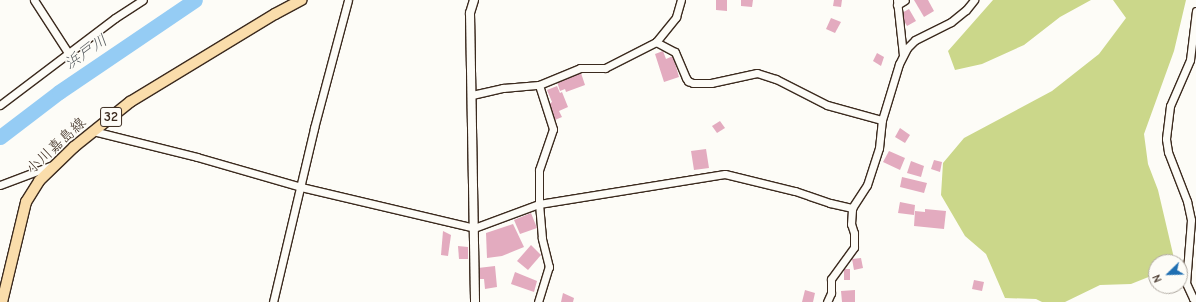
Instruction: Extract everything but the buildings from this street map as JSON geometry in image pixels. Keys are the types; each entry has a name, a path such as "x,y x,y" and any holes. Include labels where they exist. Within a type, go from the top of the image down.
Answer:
{"main road":[{"name":"小川嘉島線","path":"2,302 26,202 39,181 93,131 130,102 275,14 301,0"}],"street":[{"path":"34,0 69,54"},
{"path":"0,105 115,18 143,0"},
{"path":"273,302 348,0"},
{"path":"474,0 470,13 475,302"},
{"path":"472,95 503,88 539,85 580,68 605,68 656,42 676,17 681,0"},
{"path":"903,55 897,2 905,0"},
{"path":"827,302 830,293 831,279 854,247 854,233 851,224 852,208 867,185 879,148 882,120 898,64 906,48 915,40 951,22 966,10 974,0"},
{"path":"1196,11 1190,60 1170,106 1166,139 1168,152 1187,201 1191,220 1186,283 1193,298 1196,299"},
{"path":"656,42 675,52 688,82 711,83 757,73 776,79 827,105 882,120"},
{"path":"538,302 549,267 542,238 539,204 539,170 553,129 539,85"},
{"path":"93,131 197,157 301,188 474,228 539,204 725,174 795,191 830,203 852,208"},
{"path":"0,185 57,164"}],"green space":[{"path":"993,0 1091,0 1060,17 1024,45 982,64 955,70 948,51"},
{"path":"1113,0 1186,0 1174,51 1144,134 1148,164 1158,190 1173,254 1148,254 1148,277 1131,284 1100,285 1065,302 1042,302 1036,299 1005,298 986,254 965,236 941,195 943,163 964,138 1052,91 1099,54 1126,18"}],"waterway":[{"name":"浜戸川","path":"0,137 59,92 195,0"}]}
